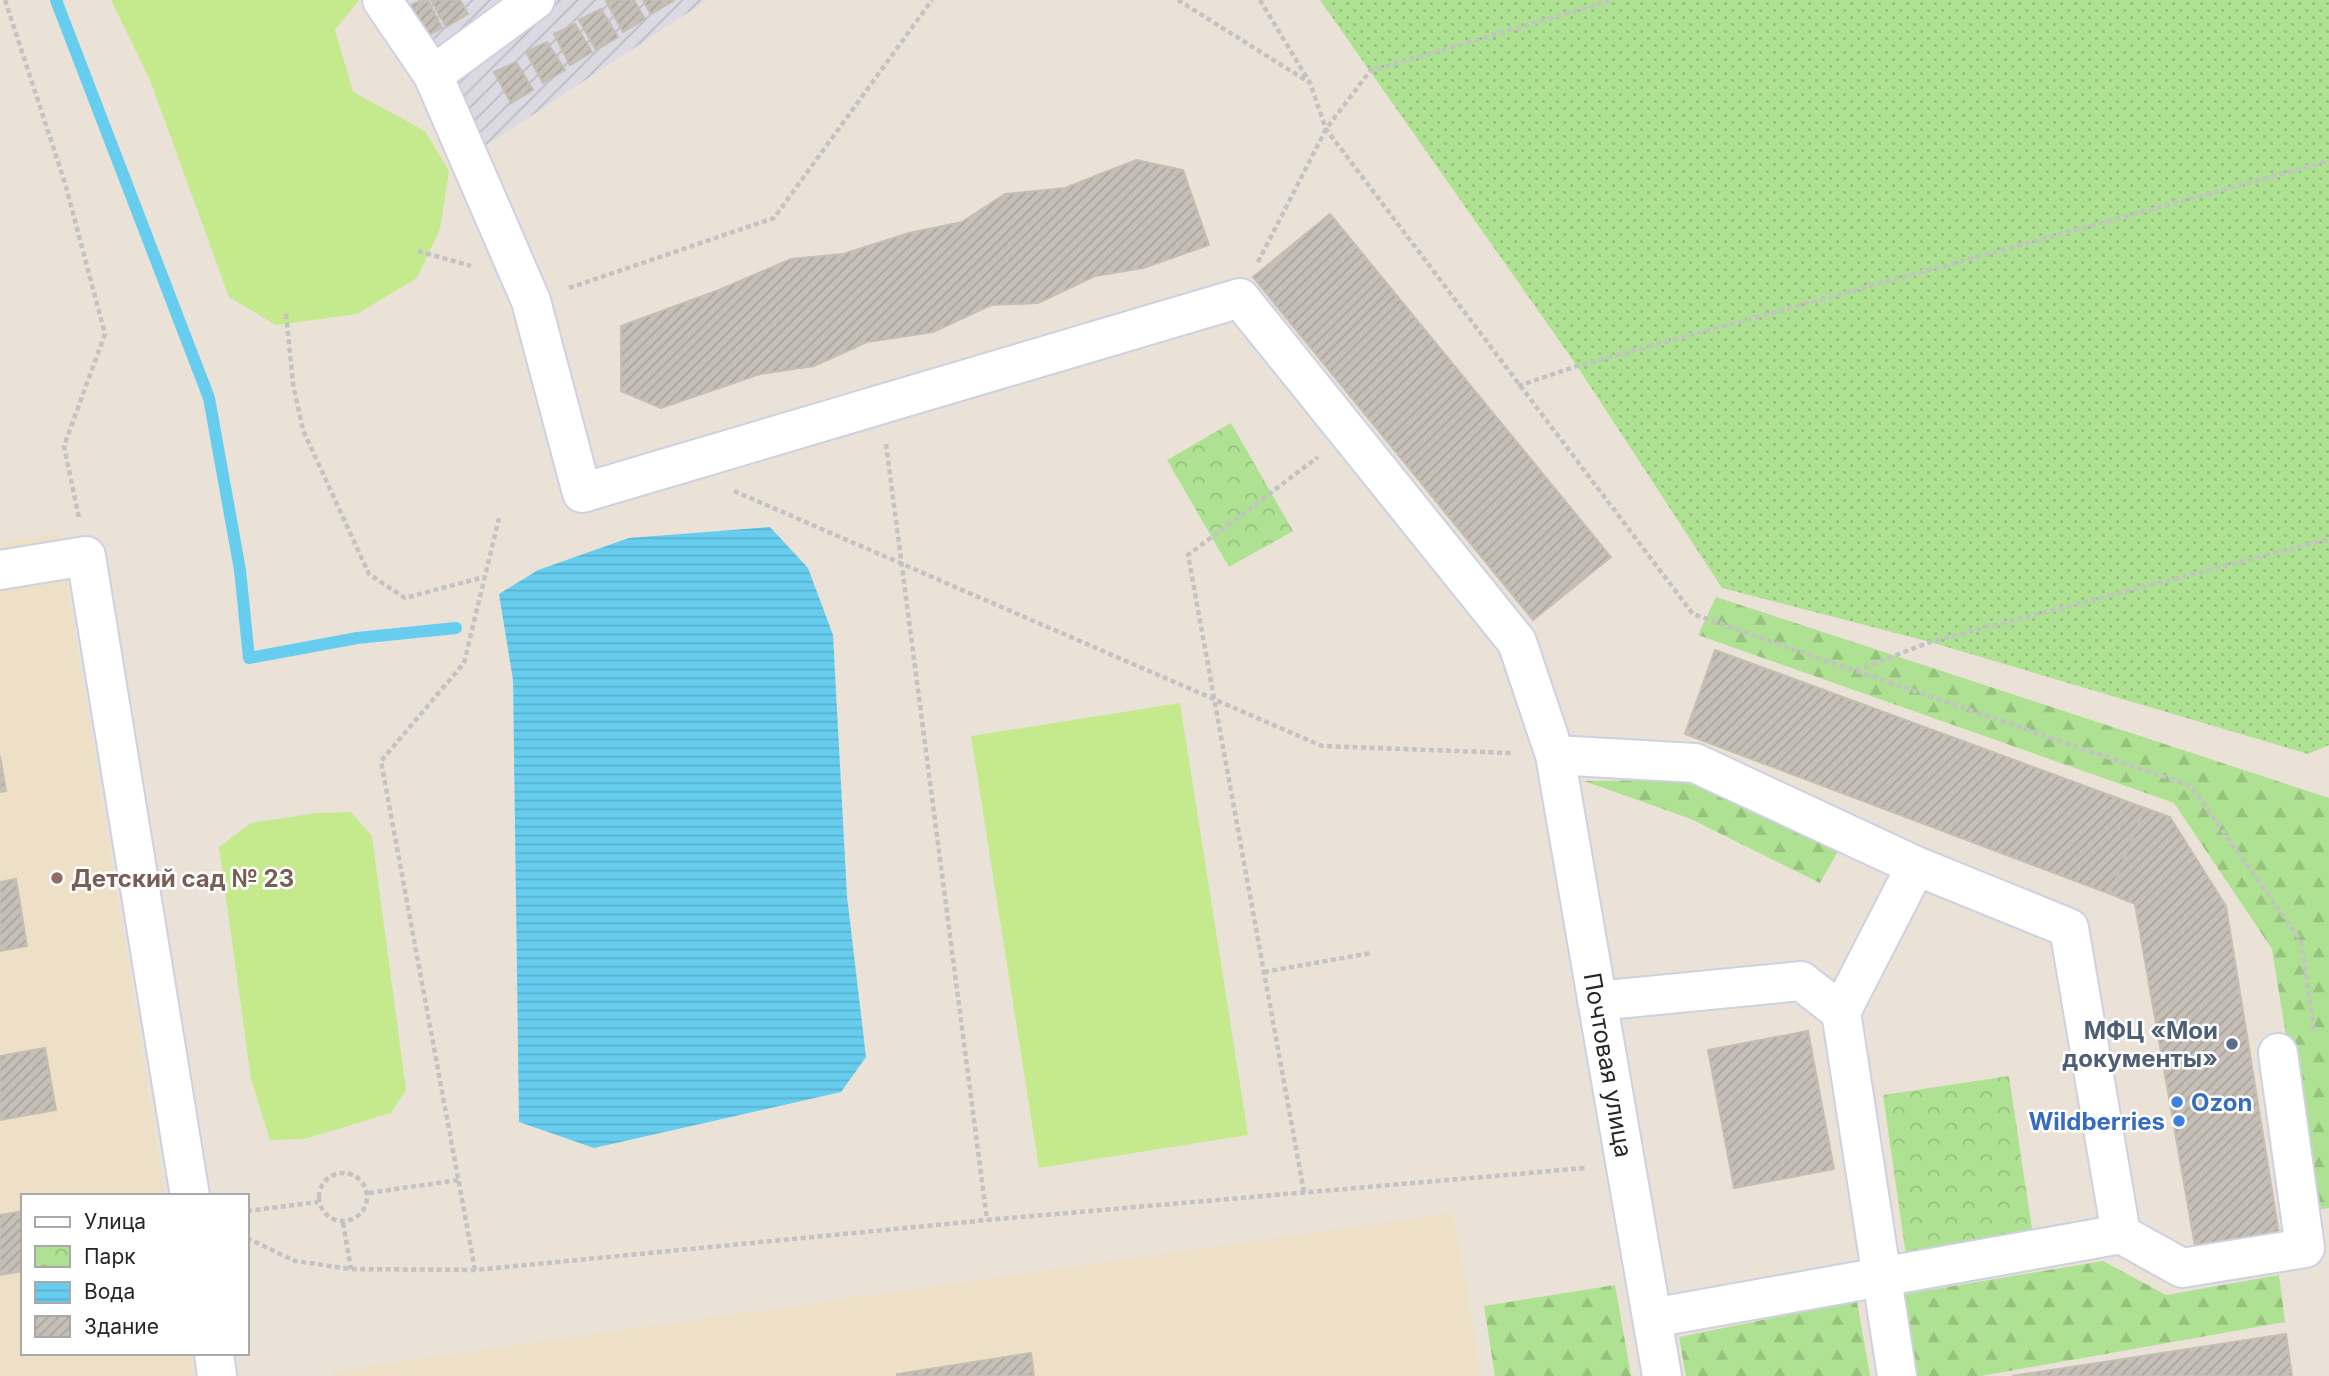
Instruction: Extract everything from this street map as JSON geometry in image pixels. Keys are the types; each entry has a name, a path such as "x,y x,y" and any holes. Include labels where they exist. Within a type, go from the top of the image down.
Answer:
{"street":[{"path":"382,0 433,75 531,301 582,493 1240,298"},
{"path":"433,75 535,0"},
{"name":"Почтовая улица","path":"1240,298 1517,642 1555,755 1662,1376"},
{"path":"0,570 86,556 190,1194"},
{"path":"1555,755 1695,763 1916,866 2069,928 2122,1234"},
{"path":"1897,1376 1840,1012 1916,866"},
{"path":"1597,1001 1801,981 1840,1012"},
{"path":"1652,1318 2122,1234 2182,1268 2305,1248 2278,1053"},
{"path":"214,1355 217,1376"}],"path":[{"path":"5,0 65,183 105,334 64,446 86,556"},
{"path":"531,301 774,218 932,0"},
{"path":"1178,0 1310,83"},
{"path":"1260,0 1310,83 1326,129 1693,614 2191,786 2301,941 2314,1034"},
{"path":"1240,298 1326,129 1370,71 1613,0"},
{"path":"1518,386 1577,366 2329,161"},
{"path":"286,314 293,384 303,430 369,574 405,598 485,576"},
{"path":"880,405 986,1220"},
{"path":"1304,1192 1188,555 1349,433"},
{"path":"676,466 1322,746 1555,755"},
{"path":"475,1270 381,761 464,663 499,518"},
{"path":"1855,671 1930,642 2329,539"},
{"path":"1264,972 1371,953"},
{"path":"248,1238 295,1261 351,1269 475,1270 986,1220 1626,1165"},
{"path":"346,1173 361,1179 368,1193 367,1207 357,1219 343,1223 327,1217 318,1202 321,1186 332,1175 346,1173"},
{"path":"368,1193 458,1180"},
{"path":"248,1211 318,1202"},
{"path":"343,1223 351,1269"}],"shaded area":[{"path":"396,0 707,0 479,150"},
{"name":"Детский сад № 23","path":"59,534 165,1194 21,1194 21,1355 190,1355 194,1376 0,1376 0,543"},
{"path":"1453,1213 1482,1376 334,1376 333,1371"}],"green space":[{"path":"111,0 359,0 335,30 353,92 425,131 449,171 440,229 417,278 357,314 276,325 229,297 150,80"},
{"path":"1320,0 2329,0 2329,745 2308,754 1930,642 1722,588 1577,366"},
{"path":"1231,423 1293,531 1229,567 1167,460"},
{"path":"1716,597 2329,798 2329,1208 2314,1210 2272,949 2174,803 1698,635"},
{"path":"1180,703 1248,1135 1039,1168 971,736"},
{"path":"1682,780 1842,844 1820,883 1691,819 1584,781"},
{"path":"351,812 372,836 406,1090 391,1113 304,1139 270,1140 251,1079 219,847 251,823 317,813"},
{"path":"2009,1076 2034,1243 1907,1262 1883,1095"},
{"path":"2103,1261 2166,1295 2279,1275 2285,1322 1981,1376 1915,1376 1905,1294"},
{"path":"1615,1285 1631,1376 1495,1376 1484,1306"},
{"path":"1857,1301 1870,1376 1686,1376 1679,1337"}],"water":[{"path":"770,527 808,568 833,635 847,896 866,1057 841,1092 594,1148 519,1122 513,680 499,594 538,570 629,538"}],"building":[{"path":"428,0 442,28 420,40 404,8"},
{"path":"431,0 460,0 468,14 446,27"},
{"path":"634,0 645,19 623,32 606,1"},
{"path":"643,0 673,0 673,1 651,14"},
{"path":"601,9 618,37 596,50 579,20"},
{"path":"575,24 592,52 570,65 554,34"},
{"path":"547,42 565,70 543,83 526,52"},
{"path":"516,62 533,90 511,103 494,72"},
{"path":"1136,160 1183,170 1209,245 1143,268 1095,276 1038,303 991,305 933,332 867,342 814,366 760,374 661,408 621,391 621,326 719,290 791,259 843,254 909,233 962,222 1005,194 1065,188"},
{"path":"1330,214 1611,557 1533,620 1253,277"},
{"path":"1715,650 2145,808 2110,894 1685,734"},
{"path":"0,756 6,791 0,792"},
{"path":"2145,808 2170,817 2226,906 2279,1234 2195,1246 2135,904 2110,894"},
{"path":"16,879 27,946 0,951 0,882"},
{"path":"1808,1031 1834,1169 1734,1188 1708,1050"},
{"path":"45,1048 56,1110 0,1120 0,1056"},
{"path":"21,1211 21,1271 0,1275 0,1215"},
{"path":"2286,1334 2292,1376 2012,1376"},
{"path":"1031,1353 1034,1376 897,1376 897,1374"}],"waterway":[{"path":"56,0 209,398 240,570 249,658 357,638 456,628"}],"place":[{"name":"Детский сад № 23","path":"57,878"},
{"name":"МФЦ «Мои документы»","path":"2232,1044"},
{"name":"Ozon","path":"2177,1102"},
{"name":"Wildberries","path":"2179,1121"}]}
